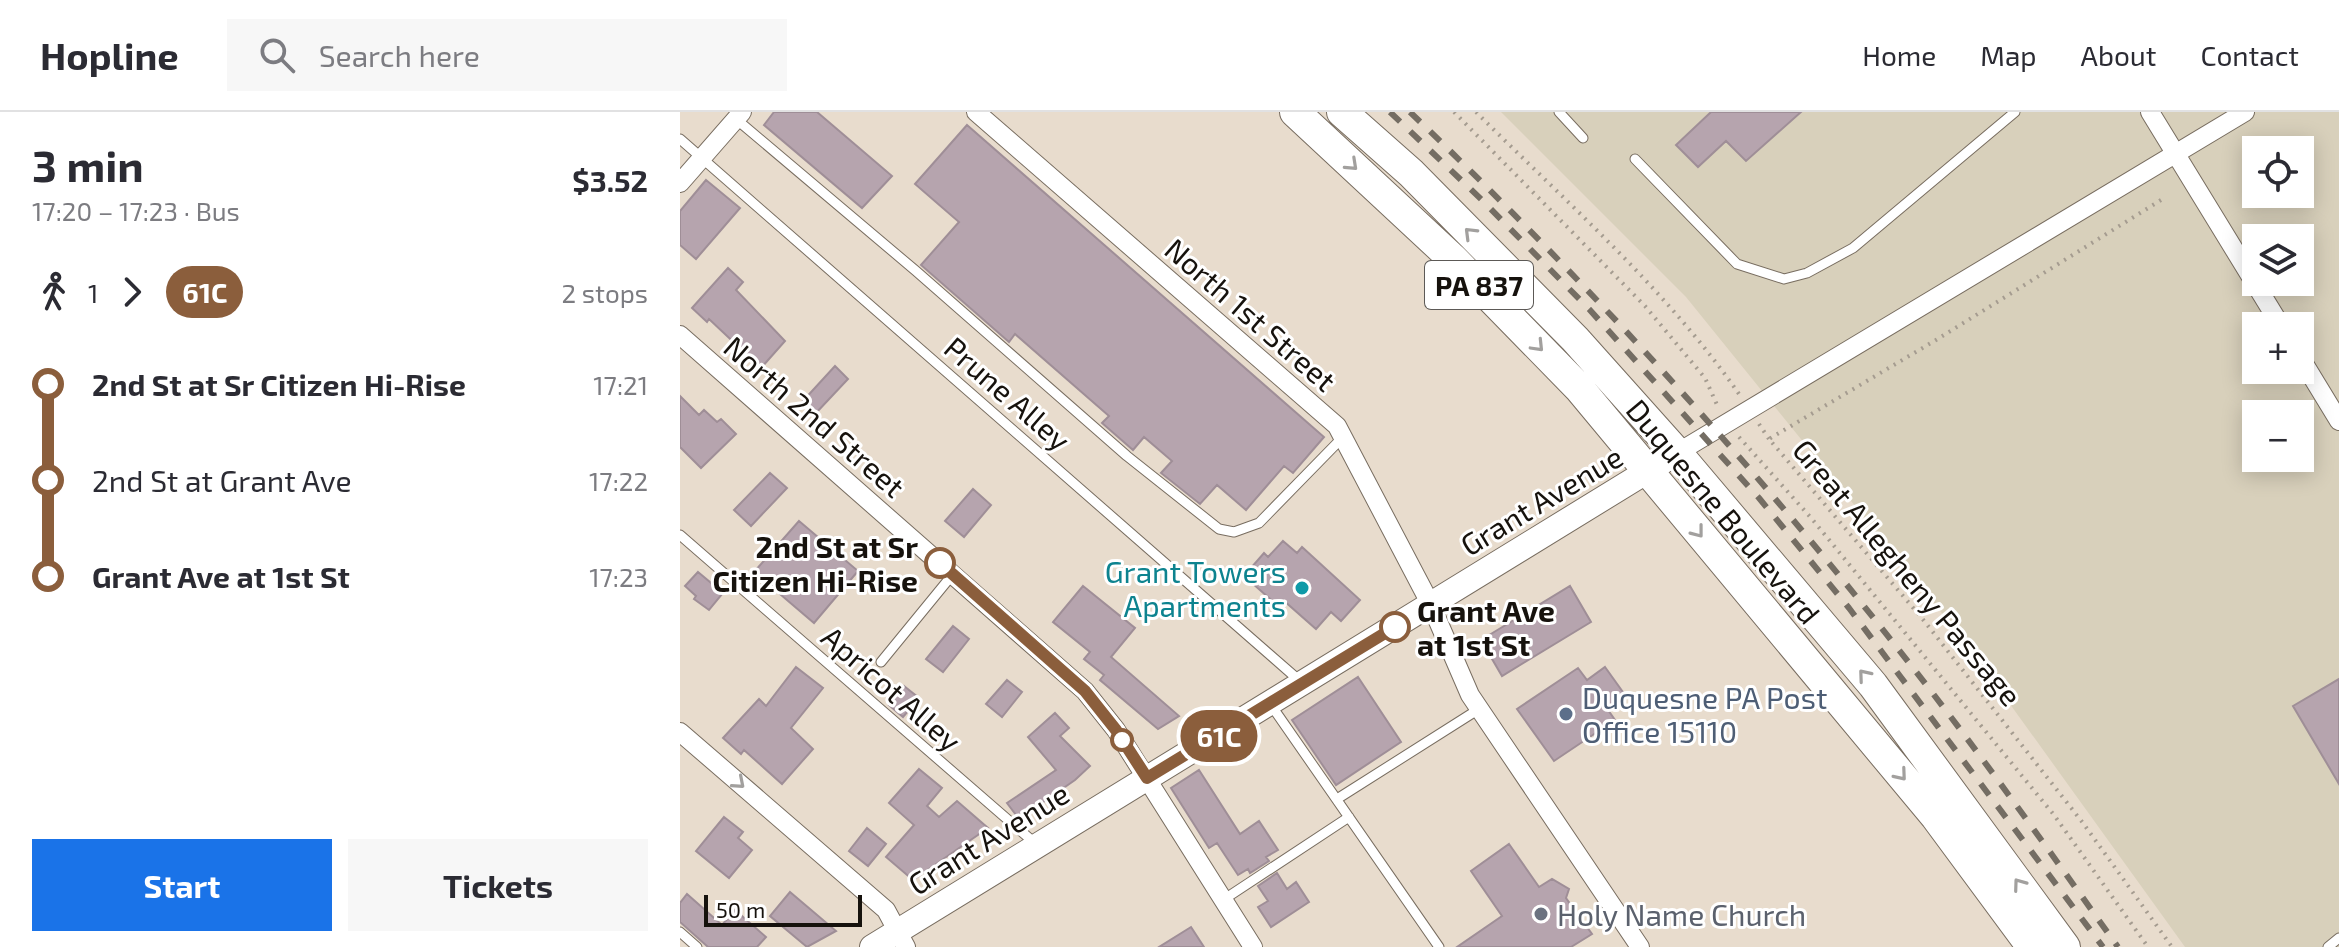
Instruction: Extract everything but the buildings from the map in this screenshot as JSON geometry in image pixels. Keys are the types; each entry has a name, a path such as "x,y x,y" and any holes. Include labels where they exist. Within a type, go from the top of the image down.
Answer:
{"main road":[{"name":"Duquesne Boulevard","path":"1295,112 1464,270 1579,388 1650,471"},
{"name":"Duquesne Boulevard","path":"1342,112 1411,173 1575,339 1677,453 1873,685 2065,947"},
{"name":"PA 837","path":"1650,471 1706,543 1936,817 2032,947"}],"street":[{"name":"North 1st Street","path":"976,112 1337,426 1431,605 1470,695 1640,947"},
{"path":"2150,112 2272,312"},
{"name":"Grant Avenue","path":"872,947 902,939 1037,845 1271,705 1726,422 2245,112"},
{"path":"680,183 739,115"},
{"name":"North 2nd Street","path":"680,335 1085,691 1116,730 1253,947"},
{"path":"2314,380 2339,421"},
{"path":"680,732 886,910 902,939"}],"lane":[{"path":"1559,112 1583,138"},
{"path":"1635,159 1737,264 1784,279 1807,273 1853,248 2015,112"},
{"path":"739,115 1127,456 1219,529 1234,532 1259,523 1343,437"},
{"name":"Prune Alley","path":"680,139 1304,684"},
{"name":"Apricot Alley","path":"680,535 1037,845"},
{"path":"881,662 953,574"},
{"path":"1271,705 1439,947"},
{"path":"1337,799 1479,709"},
{"path":"1223,900 1349,817"},
{"path":"680,932 697,947"},
{"path":"2328,947 2339,938"}],"path":[{"path":"1454,112 1645,306 1705,378 1726,422 1812,519 2054,815 2148,947"},
{"path":"1476,112 1652,288 1725,373"},
{"name":"Great Allegheny Passage","path":"2161,200 1936,340 1769,439 1949,651 2083,823 2172,947"}],"shaded area":[{"path":"1501,112 2339,112 2339,947 2185,947 1966,643 1686,297"}],"railway":[{"path":"1390,112 1589,309 1759,498 1849,608 2103,947"},
{"path":"1410,112 1601,304 1781,505 1952,719 2118,947"}],"bus line":[{"name":"61C","path":"940,563 1085,691 1116,730 1147,778 1395,627"}],"place":[{"name":"2nd St at Sr Citizen Hi-Rise","path":"940,563"},
{"name":"Grant Towers Apartments","path":"1302,588"},
{"name":"Grant Ave at 1st St","path":"1395,627"},
{"name":"Duquesne PA Post Office 15110","path":"1566,714"},
{"name":"Holy Name Church","path":"1541,914"}]}
